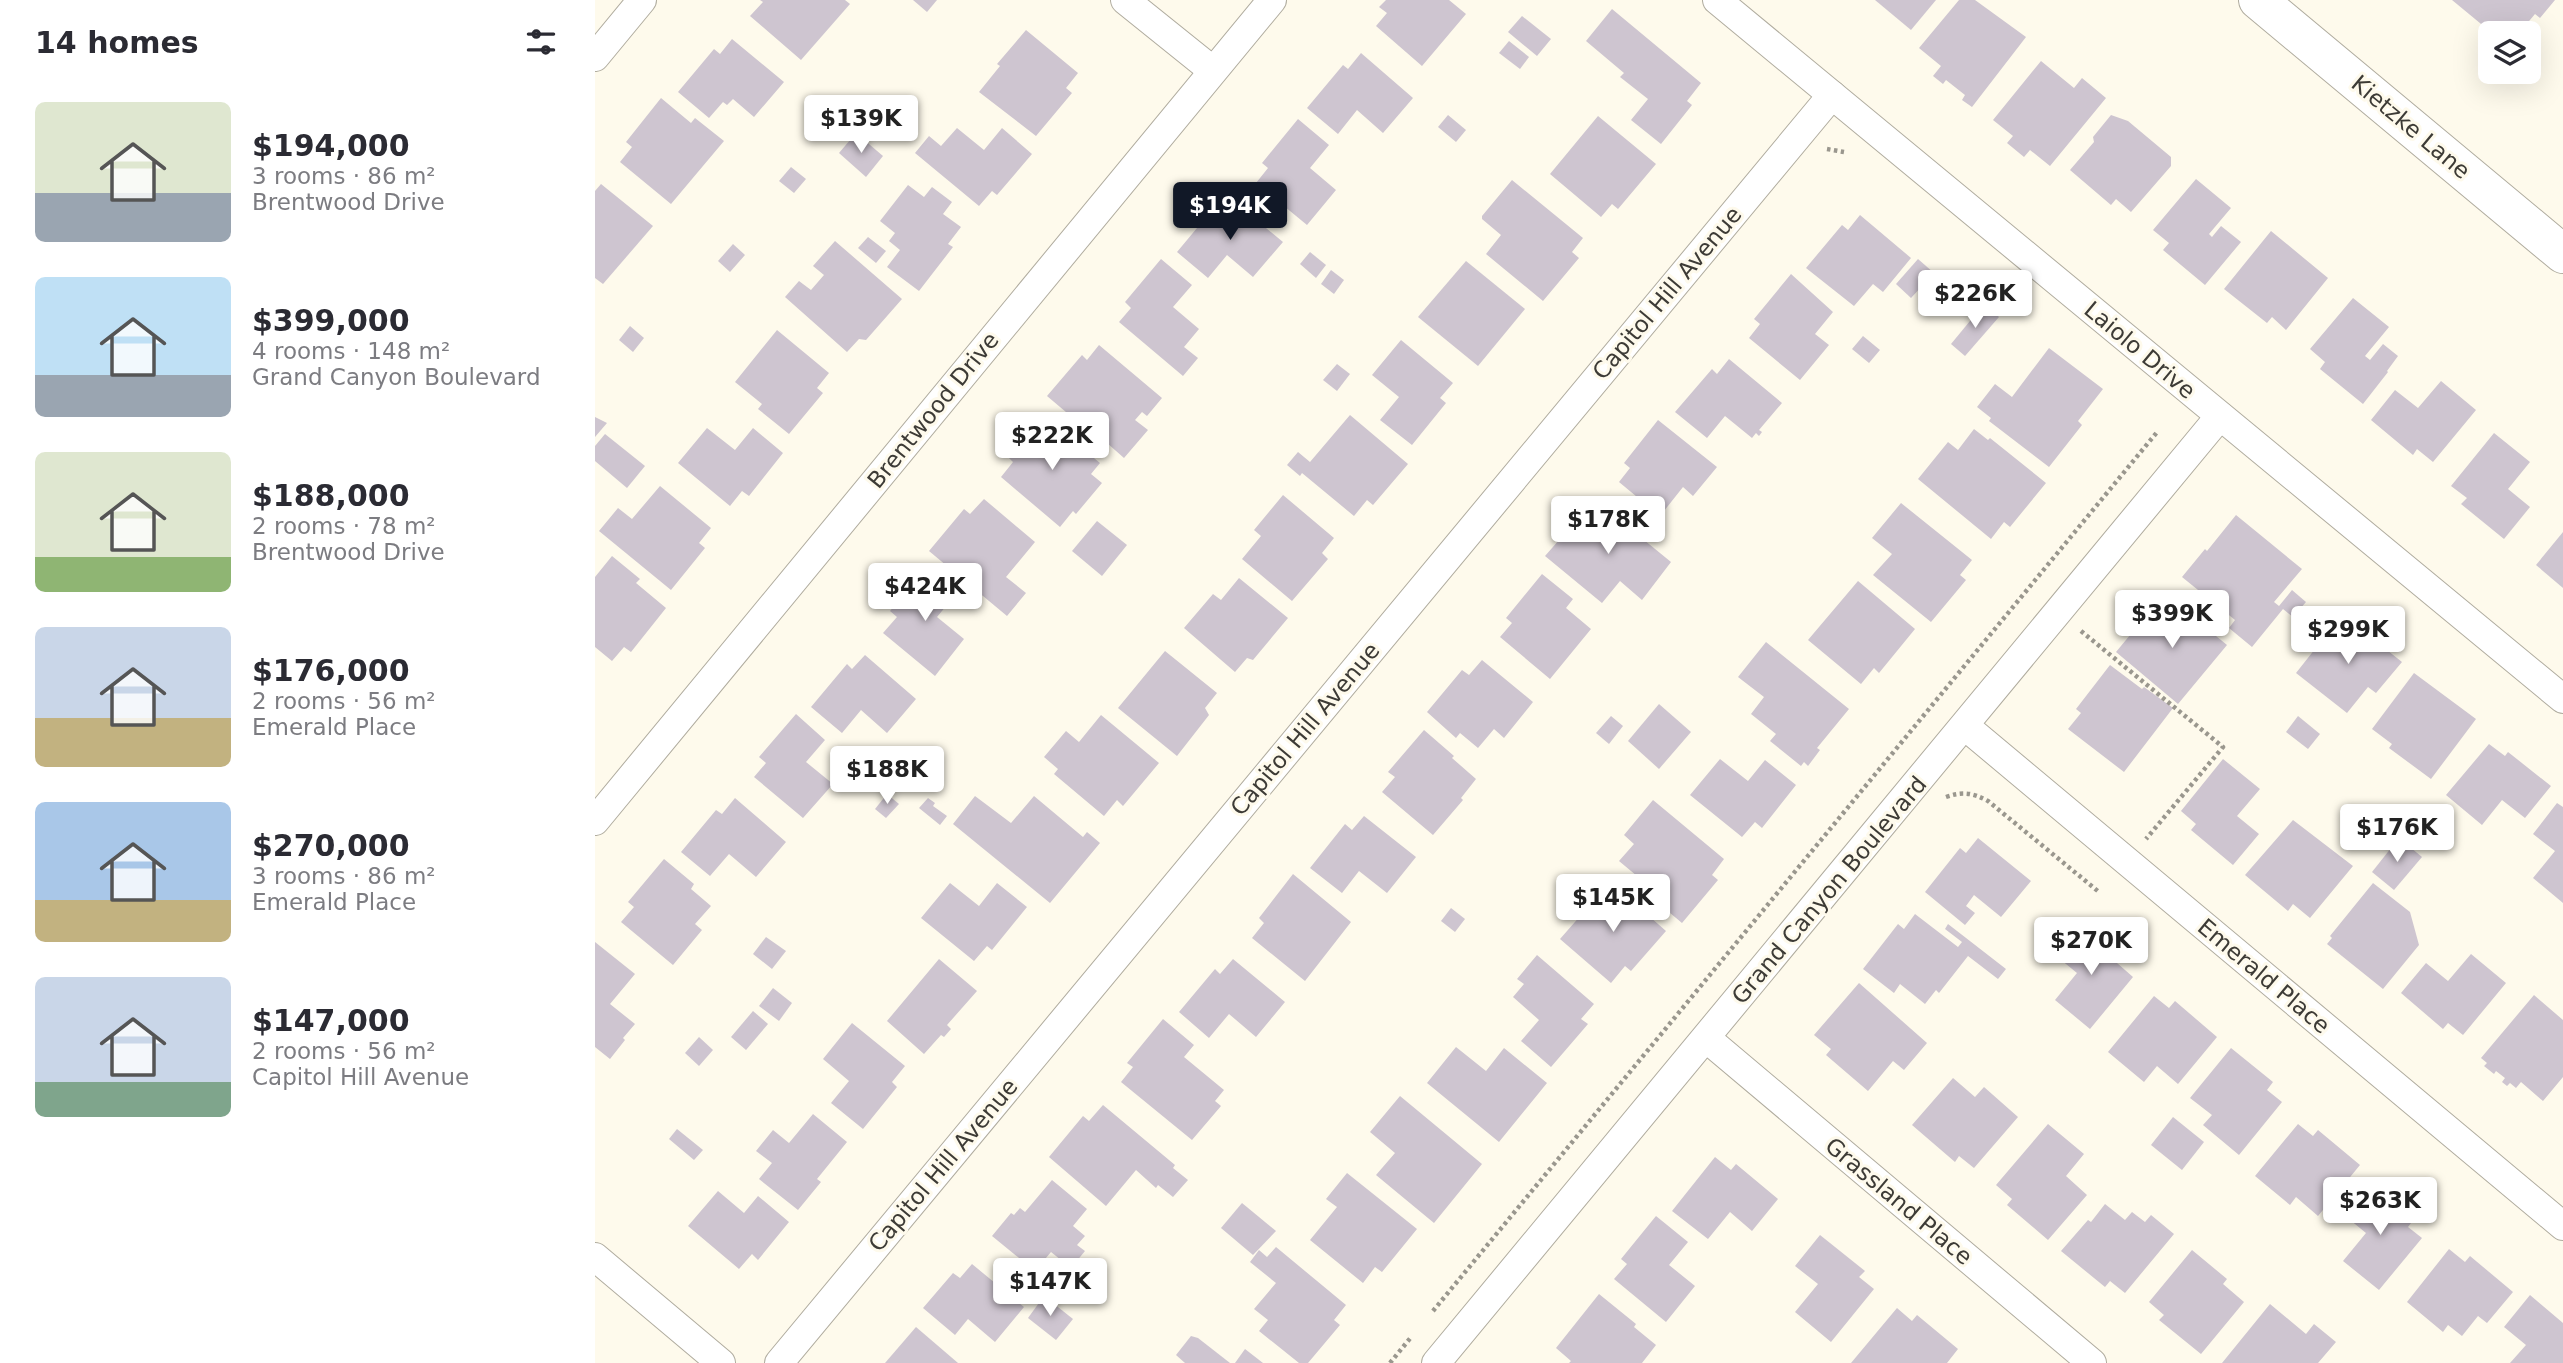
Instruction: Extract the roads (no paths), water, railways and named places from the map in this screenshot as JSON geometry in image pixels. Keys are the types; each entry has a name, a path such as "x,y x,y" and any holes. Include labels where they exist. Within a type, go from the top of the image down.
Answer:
{"main road":[{"name":"Kietzke Lane","path":"2258,0 2563,254"}],"street":[{"path":"595,57 642,0"},
{"path":"1125,0 1212,70"},
{"name":"Brentwood Drive","path":"595,821 1272,0"},
{"name":"Laiolo Drive","path":"1717,0 2563,699"},
{"name":"Capitol Hill Avenue","path":"779,1363 1832,95"},
{"name":"Grand Canyon Boulevard","path":"1443,1361 2220,416"},
{"name":"Emerald Place","path":"1965,726 2563,1226"},
{"name":"Grassland Place","path":"1706,1038 2092,1363"},
{"path":"595,1257 721,1363"}]}
